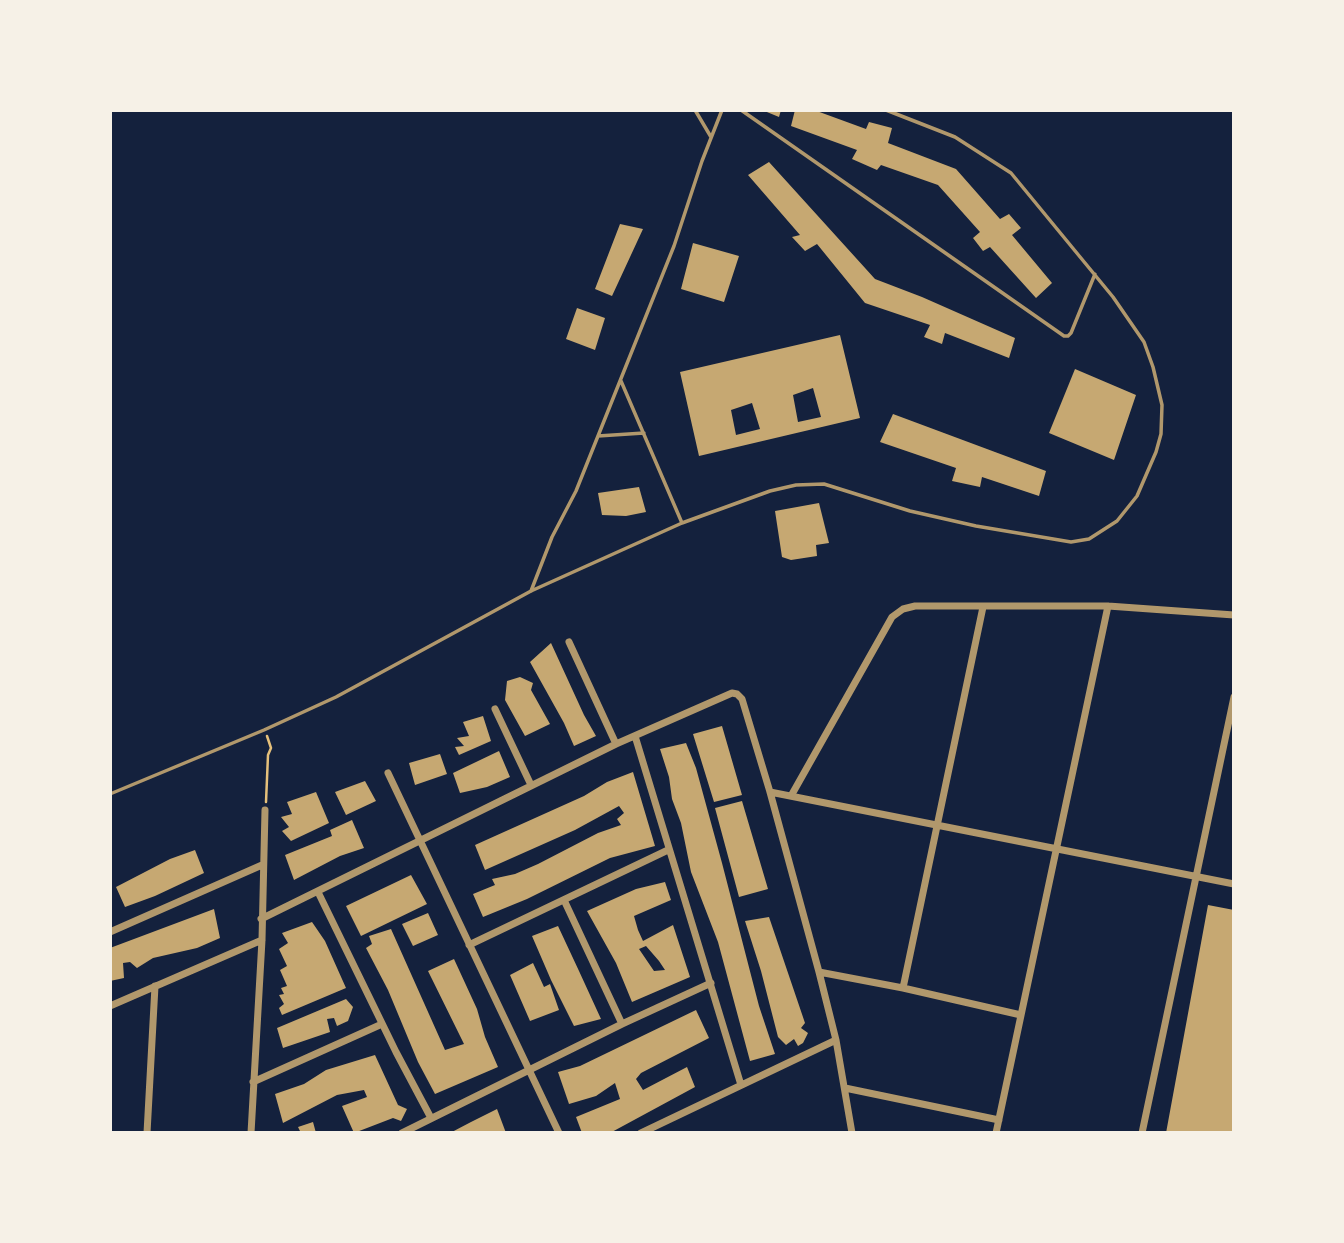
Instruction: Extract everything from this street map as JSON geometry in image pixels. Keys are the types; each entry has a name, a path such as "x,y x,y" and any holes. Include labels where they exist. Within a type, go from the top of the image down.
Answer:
{"street":[{"path":"791,796 895,613 915,606 1108,606 1234,615"},
{"path":"996,1133 1108,606"},
{"path":"903,988 983,607"},
{"path":"569,642 616,744"},
{"path":"261,919 616,744 732,693 742,699 770,792 836,1040 852,1133"},
{"path":"1142,1133 1234,698"},
{"path":"495,709 531,785"},
{"path":"635,736 741,1085"},
{"path":"388,773 559,1133"},
{"path":"770,792 1234,884"},
{"path":"251,1133 262,940 265,810"},
{"path":"469,945 668,850"},
{"path":"110,932 262,865"},
{"path":"318,892 382,1024 432,1118"},
{"path":"564,900 622,1024"},
{"path":"110,1006 262,940"},
{"path":"819,972 1021,1015"},
{"path":"402,1133 710,983"},
{"path":"147,1133 155,986"},
{"path":"253,1082 382,1024"},
{"path":"641,1133 836,1040"},
{"path":"845,1088 999,1121"}],"lane":[{"path":"695,110 711,137"},
{"path":"531,591 542,559 576,491 674,246 722,110"},
{"path":"741,110 1064,336 1071,333 1095,274"},
{"path":"110,794 336,697 531,591 682,523 770,491 796,485 824,484 910,511 976,526 1071,542 1089,538 1117,521 1137,496 1161,434 1163,413 1159,388 1144,342 1095,274 1011,173 955,136 886,110"},
{"path":"621,379 682,523"},
{"path":"598,436 644,433"}],"path":[{"path":"265,810 267,767 271,748 267,736"}],"building":[{"path":"762,110 781,110 779,117"},
{"path":"795,110 814,110 866,129 869,122 892,128 888,143 956,169 1000,219 1009,214 1021,228 1012,235 1052,283 1036,298 990,247 983,251 973,238 980,232 938,185 881,165 877,170 852,159 857,150 791,126"},
{"path":"769,162 875,279 1015,338 1009,358 945,333 942,344 924,337 930,325 865,303 817,244 805,251 792,237 800,235 748,175"},
{"path":"620,224 643,229 612,296 595,289"},
{"path":"693,243 739,256 724,302 681,289"},
{"path":"577,308 605,318 595,350 566,339"},
{"path":"840,335 860,418 699,456 680,372","holes":["813,388 821,417 798,422 793,395","752,403 760,429 736,435 731,410"]},
{"path":"1075,369 1136,395 1114,460 1049,433"},
{"path":"893,414 1046,471 1039,496 982,477 980,487 952,481 956,468 880,442"},
{"path":"639,487 646,512 626,516 602,515 598,493"},
{"path":"819,503 829,543 816,545 817,556 791,560 782,557 775,511"},
{"path":"551,643 596,736 574,746 530,662"},
{"path":"520,677 533,683 531,690 550,724 525,736 505,700 507,681"},
{"path":"483,716 491,741 459,755 455,747 464,746 457,738 469,736 463,722"},
{"path":"722,726 742,795 714,802 693,734"},
{"path":"686,743 696,768 759,1006 775,1054 750,1061 718,942 691,872 681,823 672,799 669,777 660,749"},
{"path":"499,751 510,777 487,787 460,793 453,773"},
{"path":"440,754 447,774 415,785 409,763"},
{"path":"633,772 655,846 610,858 527,899 483,917 473,894 495,885 492,879 515,874 598,833 621,825 617,819 624,813 619,806 575,830 485,870 475,845"},
{"path":"365,781 376,801 346,815 335,792"},
{"path":"316,792 329,823 291,841 282,831 289,827 281,817 292,814 287,802"},
{"path":"742,801 768,889 739,897 715,808"},
{"path":"352,820 364,848 340,856 294,880 285,855 332,836 330,830"},
{"path":"195,850 204,873 125,907 116,887 170,859"},
{"path":"411,875 427,904 361,936 346,906"},
{"path":"665,882 671,900 634,916 643,941 673,925 690,977 632,1002 616,963 587,911 636,889","holes":["646,946 665,970 654,971 639,949"]},
{"path":"1208,905 1234,910 1234,1133 1166,1133"},
{"path":"214,909 220,938 197,948 153,958 137,968 130,962 123,963 124,978 110,981 110,948"},
{"path":"428,913 438,935 413,946 402,924"},
{"path":"769,917 805,1023 801,1028 808,1033 803,1043 798,1046 794,1039 786,1045 778,1037 745,921"},
{"path":"312,922 325,941 346,988 282,1015 279,1008 284,1004 279,995 284,994 281,988 287,986 280,970 287,966 279,949 288,943 282,933"},
{"path":"558,926 601,1019 574,1026 551,980 532,936"},
{"path":"391,929 445,1050 464,1044 428,971 454,959 477,1009 498,1067 435,1094 366,948 372,944 369,936"},
{"path":"533,963 544,987 550,984 559,1010 530,1021 510,975"},
{"path":"346,999 353,1007 348,1021 337,1026 334,1018 327,1019 330,1032 283,1048 277,1028"},
{"path":"696,1010 709,1038 641,1073 636,1079 643,1090 687,1067 695,1087 610,1133 582,1133 576,1117 620,1099 615,1083 596,1096 569,1104 558,1072 580,1066"},
{"path":"375,1055 398,1105 407,1109 401,1121 393,1118 354,1133 342,1106 367,1097 364,1090 337,1095 283,1123 275,1094 304,1084 326,1070"},
{"path":"497,1109 506,1133 450,1133 471,1122"},
{"path":"313,1122 316,1133 301,1133 298,1127"}]}
